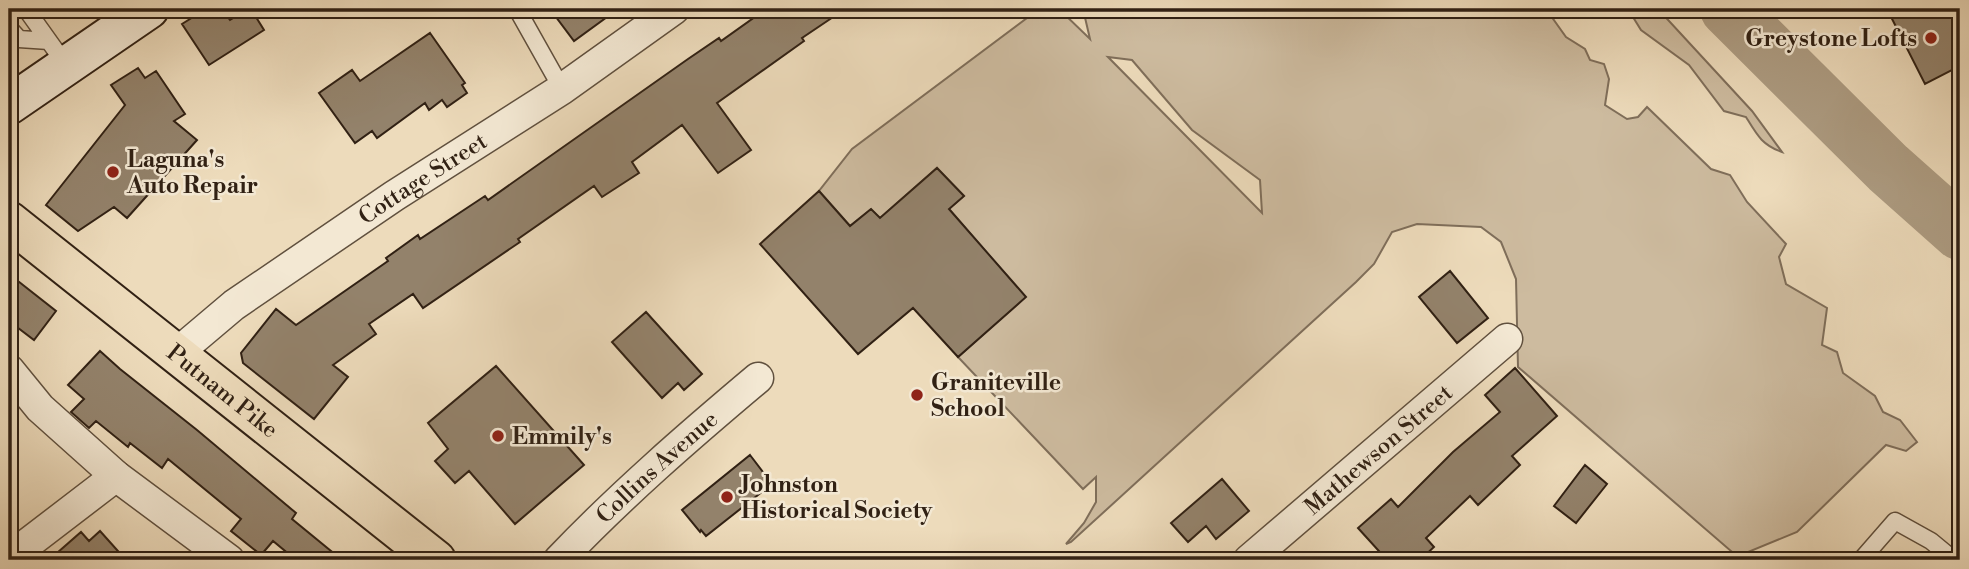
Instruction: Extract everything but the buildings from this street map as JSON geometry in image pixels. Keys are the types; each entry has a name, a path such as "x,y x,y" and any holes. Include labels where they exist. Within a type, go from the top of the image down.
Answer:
{"main road":[{"name":"Putnam Pike","path":"9,221 436,560"}],"street":[{"path":"9,105 58,53 149,9"},
{"name":"Cottage Street","path":"176,354 234,305 394,196 562,89 674,9"},
{"name":"Mathewson Street","path":"1250,560 1507,339"},
{"path":"9,370 40,408 116,476 229,560"},
{"name":"Collins Avenue","path":"559,560 672,451 758,378"},
{"path":"9,558 116,476"}],"lane":[{"path":"26,9 58,53"},
{"path":"517,9 562,89"},
{"path":"9,28 19,39 58,53"},
{"path":"1861,560 1895,521 1931,541 1954,560"}],"shaded area":[{"path":"1039,9 1059,9 1090,39 1083,9 1546,9 1566,37 1585,49 1590,60 1604,64 1609,79 1605,105 1627,119 1638,117 1647,107 1711,169 1730,175 1747,202 1786,244 1779,257 1786,284 1827,308 1822,345 1837,352 1843,373 1875,396 1883,412 1900,420 1917,442 1906,451 1886,445 1797,532 1739,558 1518,367 1516,279 1501,242 1481,227 1417,224 1392,232 1374,264 1356,282 1066,544 1084,523 1096,502 1096,477 1083,489 958,357 1025,297 949,209 964,196 937,168 880,218 871,209 850,226 819,191 852,149","holes":["1108,57 1132,60 1192,130 1260,180 1262,213"]},
{"path":"1628,9 1658,9 1752,111 1782,152 1761,139 1746,117 1724,111 1689,65 1641,30"}],"waterway":[{"path":"1728,9 1888,168 1960,232"}],"place":[{"name":"Greystone Lofts","path":"1931,38"},
{"name":"Laguna's Auto Repair","path":"113,172"},
{"name":"Graniteville School","path":"917,395"},
{"name":"Emmily's","path":"498,436"},
{"name":"Johnston Historical Society","path":"727,497"}]}
